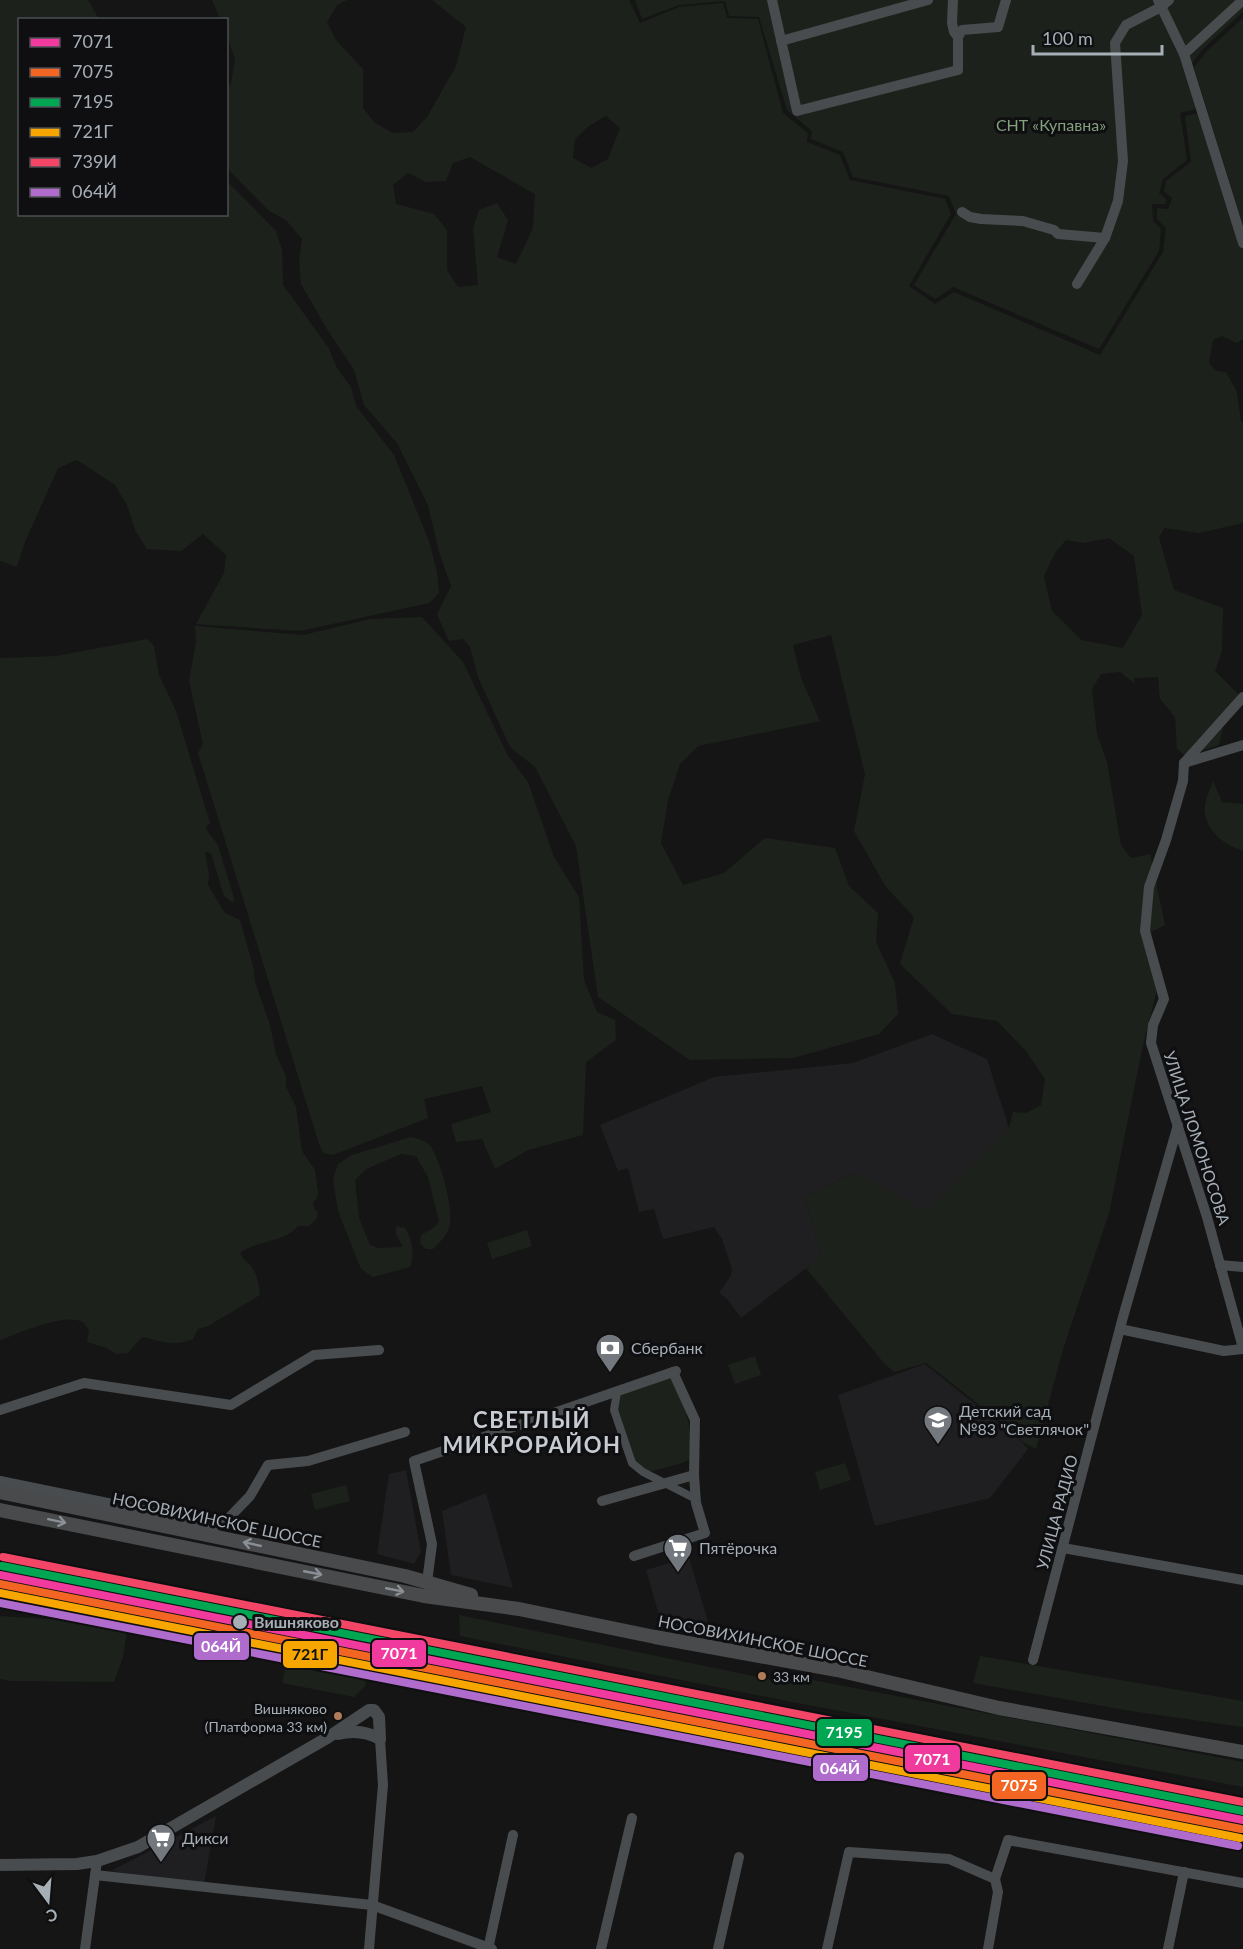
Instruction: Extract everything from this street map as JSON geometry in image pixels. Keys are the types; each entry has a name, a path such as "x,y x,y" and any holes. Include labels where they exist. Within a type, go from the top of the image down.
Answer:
{"main road":[{"name":"НОСОВИХИНСКОЕ ШОССЕ","path":"0,1492 405,1576 425,1589"},
{"name":"НОСОВИХИНСКОЕ ШОССЕ","path":"0,1510 425,1589 665,1639 837,1670 999,1708 1243,1752"}],"street":[{"path":"772,0 797,111 958,70 958,38 962,30 998,27 1006,0"},
{"path":"781,41 928,0"},
{"path":"953,0 952,27 958,38"},
{"path":"1184,54 1243,0"},
{"path":"1077,284 1105,238 1118,201 1123,160 1115,44 1126,25 1162,2 1184,54 1243,243"},
{"path":"962,212 970,217 1023,221 1054,230 1058,234 1105,238"},
{"path":"1184,763 1243,697"},
{"path":"1184,763 1243,745"},
{"name":"УЛИЦА ЛОМОНОСОВА","path":"1184,763 1183,781 1166,840 1149,887 1145,930 1164,999 1153,1025 1151,1042 1178,1125 1243,1348"},
{"name":"УЛИЦА РАДИО","path":"1033,1660 1120,1329 1178,1125"},
{"path":"1220,1265 1243,1267"},
{"path":"1120,1329 1224,1351 1243,1348"},
{"path":"0,1410 84,1383 231,1405 314,1355 379,1350"},
{"path":"425,1589 432,1544 414,1461 674,1372 694,1420 696,1500 705,1533 634,1556"},
{"path":"617,1392 614,1410 632,1463 643,1472 696,1500"},
{"path":"0,1481 215,1525 224,1524 250,1496 268,1466 308,1461 405,1432"},
{"path":"602,1501 694,1475"},
{"path":"1063,1548 1243,1580"},
{"path":"0,1865 97,1862 148,1841 374,1713 380,1739 383,1785 369,1949"},
{"path":"327,1738 340,1733 357,1732 380,1739"},
{"path":"601,1949 632,1818"},
{"path":"95,1875 372,1905 490,1949 513,1835"},
{"path":"988,1949 998,1893 995,1880 1008,1840 1243,1883"},
{"path":"827,1949 849,1852 949,1859 995,1880"},
{"path":"718,1949 739,1857"},
{"path":"85,1949 97,1862"},
{"path":"1168,1949 1184,1872"}],"shaded area":[{"path":"932,1034 987,1059 1009,1128 926,1212 853,1173 804,1197 822,1256 741,1318 727,1299 719,1293 730,1277 732,1269 722,1239 714,1227 663,1239 654,1209 639,1212 628,1168 618,1171 600,1125 714,1077 853,1063"},
{"name":"Детский сад №83 \"Светлячок\"","path":"925,1364 1020,1440 1028,1449 990,1498 875,1526 838,1395"},
{"path":"406,1470 421,1552 414,1564 377,1554 389,1474"},
{"path":"486,1493 513,1588 451,1575 442,1511"},
{"path":"689,1557 712,1636 662,1625 646,1570"},
{"path":"216,1816 204,1884 111,1871"}],"green space":[{"path":"0,0 88,0 98,18 18,18 18,216 228,216 228,182 276,231 282,250 283,285 328,347 337,368 351,387 356,406 394,455 429,541 437,572 439,593 429,603 300,631 196,624 224,573 226,555 203,534 181,551 147,549 136,532 127,505 115,485 77,460 58,468 25,542 17,567 0,561"},
{"path":"212,0 347,0 337,5 327,22 336,40 363,69 363,108 375,123 393,133 413,132 427,117 456,66 466,27 432,0 629,0 640,23 679,7 723,3 727,18 758,19 783,113 808,133 807,142 840,155 850,180 945,199 951,214 909,286 935,304 954,292 1100,355 1163,252 1166,228 1157,219 1157,208 1168,209 1172,198 1164,191 1166,181 1191,162 1185,116 1200,113 1243,248 1243,339 1237,343 1222,336 1213,340 1209,363 1216,371 1226,372 1237,392 1243,423 1243,523 1199,533 1164,528 1159,538 1174,590 1223,608 1222,651 1215,671 1238,694 1238,705 1224,723 1219,745 1186,756 1177,749 1175,717 1160,699 1158,677 1134,678 1135,684 1120,672 1101,674 1092,689 1097,734 1107,762 1121,845 1131,858 1150,854 1165,925 1151,932 1161,974 1143,1045 1109,1213 1064,1346 1036,1449 1024,1443 1000,1421 926,1363 894,1372 883,1362 806,1268 822,1256 804,1197 853,1173 926,1211 1009,1128 1013,1112 1026,1113 1041,1105 1045,1079 1026,1051 997,1021 952,1014 900,964 914,917 886,887 854,831 865,774 831,635 793,645 801,678 820,721 698,746 680,764 668,800 661,843 683,885 724,873 765,838 835,848 849,886 878,913 876,942 895,983 898,1014 879,1034 793,1058 690,1060 598,997 576,846 535,767 510,747 478,677 470,647 463,639 449,641 437,614 451,586 439,552 428,505 397,443 364,405 354,370 301,284 299,260 302,239 286,220 268,210 228,169 228,86 231,84 235,59 228,40 228,18 220,18","holes":["606,116 620,128 608,159 591,168 573,158 575,139 589,126","470,157 535,194 533,228 516,264 497,257 508,220 497,203 479,210 473,228 478,285 458,287 447,270 447,230 434,214 396,204 393,185 408,173 426,182 446,181 453,163","1109,538 1134,556 1142,615 1123,648 1081,640 1052,611 1044,576 1055,553 1066,540 1084,543"]},
{"name":"СНТ «Купавна»","path":"635,0 1243,0 1243,12 1203,49 1190,66 1196,109 1180,113 1187,160 1163,179 1159,193 1167,200 1165,204 1152,204 1153,221 1161,229 1159,251 1099,349 953,287 935,299 914,285 956,214 949,196 853,177 843,152 811,139 812,131 787,110 759,17 729,16 725,1 679,5 642,19"},
{"path":"1243,18 1243,227 1194,67 1206,52"},
{"path":"422,617 463,662 507,754 528,782 554,857 579,897 584,980 597,1012 615,1020 616,1040 586,1062 583,1135 528,1150 495,1169 482,1139 456,1142 451,1124 491,1112 482,1086 424,1099 428,1118 333,1155 323,1153 198,753 203,744 189,681 196,642 195,626 303,635 371,619"},
{"path":"147,639 154,646 159,675 176,711 210,823 206,827 218,845 234,898 233,903 224,896 211,853 205,852 209,875 208,885 225,913 240,920 254,970 255,982 270,1025 276,1055 286,1076 286,1087 296,1107 302,1151 315,1170 318,1192 313,1203 318,1213 317,1218 309,1226 298,1226 285,1236 240,1253 255,1272 260,1295 208,1326 198,1329 193,1339 174,1343 142,1337 128,1353 116,1354 107,1348 87,1342 89,1331 84,1323 66,1320 42,1325 0,1340 0,658 56,656"},
{"path":"1213,781 1222,802 1243,804 1243,851 1218,837 1207,820 1205,805"},
{"path":"411,1137 427,1143 439,1164 449,1201 448,1231 433,1249 426,1249 420,1243 421,1235 435,1227 439,1221 428,1177 416,1156 401,1154 366,1169 355,1180 359,1218 370,1245 378,1248 403,1247 396,1234 396,1226 405,1228 411,1242 412,1252 410,1267 373,1277 361,1269 338,1211 333,1179 338,1164 352,1155"},
{"path":"527,1230 532,1246 492,1259 487,1243"},
{"path":"755,1356 761,1375 735,1384 728,1365"},
{"path":"669,1376 684,1405 693,1458 645,1473 632,1459 617,1410 619,1393"},
{"path":"845,1463 851,1480 820,1490 815,1472"},
{"path":"346,1485 350,1501 315,1510 311,1494"},
{"path":"459,1615 772,1680 774,1673 786,1675 1243,1762 1243,1787 787,1701 460,1636"},
{"path":"0,1616 128,1624 123,1657 114,1682 0,1679"},
{"path":"980,1656 1243,1701 1243,1727 1131,1711 973,1683"},
{"path":"287,1659 365,1676 366,1685 354,1697 282,1683"}],"transit line":[{"name":"739И","path":"3,1557 1243,1802"},
{"name":"7195","path":"2,1566 1243,1811"},
{"name":"7071","path":"0,1575 1243,1820"},
{"name":"7075","path":"0,1584 1241,1829"},
{"name":"721Г","path":"0,1593 1240,1838"},
{"name":"064Й","path":"0,1603 1238,1846"}],"place":[{"name":"Сбербанк","path":"610,1374"},
{"name":"Детский сад №83 \"Светлячок\"","path":"938,1446"},
{"name":"Пятёрочка","path":"678,1574"},
{"name":"Вишняково","path":"240,1622"},
{"name":"33 км","path":"762,1676"},
{"name":"Вишняково (Платформа 33 км)","path":"338,1716"},
{"name":"Дикси","path":"161,1864"}],"district":[{"name":"СВЕТЛЫЙ МИКРОРАЙОН","path":"532,1432"}]}
